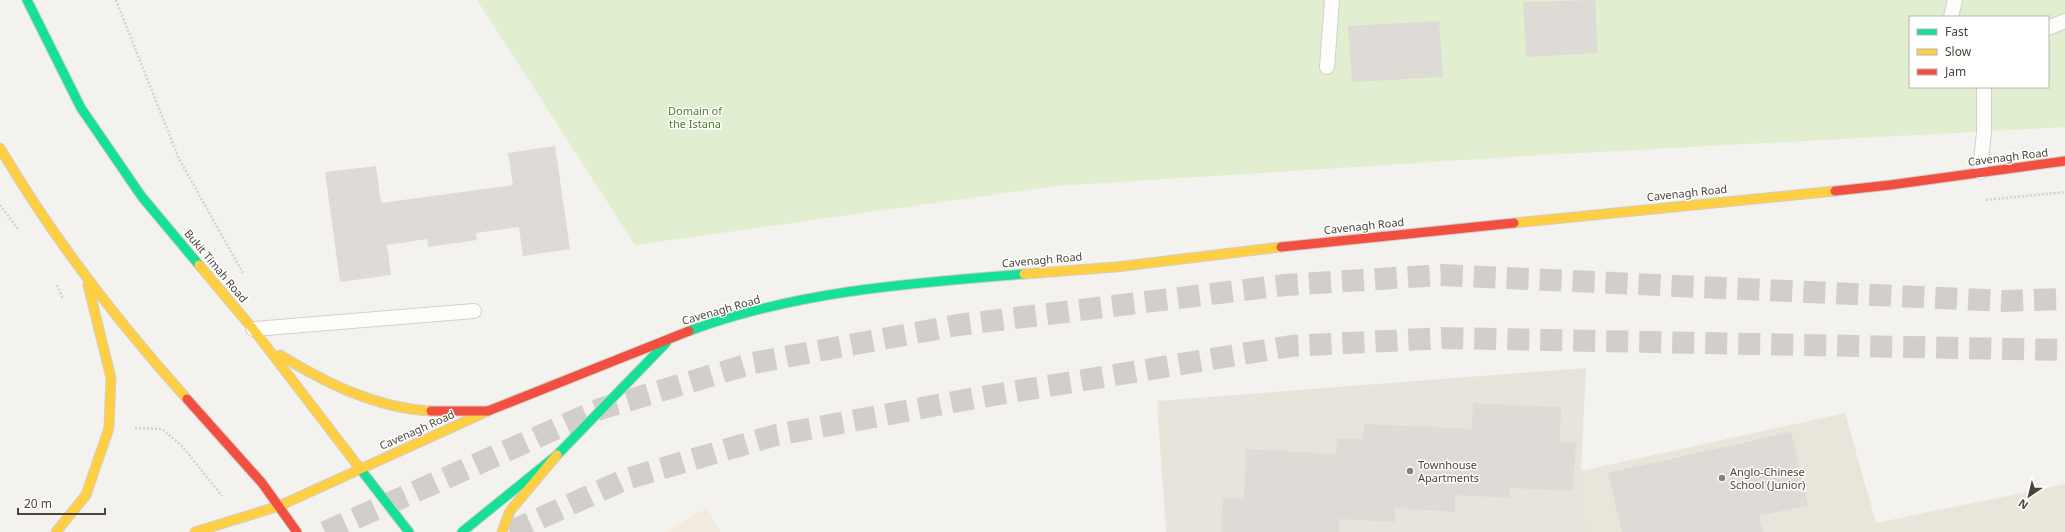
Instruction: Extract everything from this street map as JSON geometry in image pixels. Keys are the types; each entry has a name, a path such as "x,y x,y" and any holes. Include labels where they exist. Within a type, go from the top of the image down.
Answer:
{"main road":[{"name":"Bukit Timah Road","path":"27,0 81,108 138,191 253,329 409,532"},
{"path":"0,148 23,186 86,278 152,360 262,482 297,532"},
{"name":"Cavenagh Road","path":"195,532 279,506 487,411 671,338 714,322 819,296 900,284 1116,266 1323,242 1890,185 2065,161"},
{"path":"56,532 86,495 109,428 112,378 86,278"},
{"name":"Cavenagh Road","path":"462,532 557,455 671,338"},
{"path":"265,345 307,372 367,399 397,408 437,411 487,411"},
{"path":"502,532 510,512 557,455"}],"lane":[{"path":"1327,67 1332,0"},
{"path":"1951,16 1955,0"},
{"path":"2049,28 2065,21"},
{"path":"1980,172 1984,132 1984,88"},
{"path":"253,329 474,311"}],"path":[{"path":"116,0 179,160 244,275"},
{"path":"1981,201 2065,192"},
{"path":"0,205 23,236"},
{"path":"54,279 63,300"},
{"path":"109,428 162,429 182,447 222,497"}],"shaded area":[{"path":"1586,368 1581,471 1588,532 1166,532 1157,401"},
{"name":"Anglo-Chinese School (Junior)","path":"1845,413 1876,523 2065,484 2065,532 1588,532 1581,471"},
{"path":"707,508 720,532 665,532"}],"green space":[{"name":"Domain of the Istana","path":"477,0 2065,0 2065,127 1543,155 1056,186 635,245"}],"building":[{"path":"1595,0 1598,53 1526,57 1523,2"},
{"path":"1439,21 1443,77 1352,82 1348,26"},
{"path":"555,146 570,249 523,256 519,227 476,233 477,240 428,247 427,239 387,245 391,275 340,282 325,172 376,166 381,203 513,185 508,153"},
{"name":"Townhouse Apartments","path":"1473,403 1561,407 1560,442 1576,443 1573,491 1510,488 1510,498 1455,495 1455,512 1395,508 1395,522 1339,519 1339,532 1221,532 1223,498 1244,499 1246,449 1336,454 1337,438 1363,439 1364,424 1472,429"},
{"path":"1791,432 1808,505 1759,516 1763,532 1622,532 1608,473"}],"tunnel":[{"path":"325,532 600,409 753,363 958,325 1285,285 1441,275 2004,301 2065,299"},
{"path":"510,532 626,479 776,435 981,397 1291,346 1443,338 2065,350"}],"traffic: fast":[{"path":"27,0 81,108 142,197 199,265"},
{"path":"689,331 729,317 771,306 812,298 897,285 1024,274"},
{"path":"462,532 557,455 666,343"},
{"path":"358,466 409,532"}],"traffic: slow":[{"path":"0,148 42,214 87,278 136,340 187,399"},
{"path":"1514,223 1835,191"},
{"path":"1024,274 1116,267 1281,247"},
{"path":"199,265 253,329 358,466"},
{"path":"56,532 86,495 109,428 111,378 88,285"},
{"path":"280,355 315,375 352,392 390,405 431,411"},
{"path":"195,532 279,506 488,411"},
{"path":"502,532 510,511 557,455"}],"traffic: jam":[{"path":"1835,191 2065,161"},
{"path":"1281,247 1514,223"},
{"path":"488,411 689,331"},
{"path":"187,399 262,483 297,532"},
{"path":"431,411 487,411"}],"place":[{"name":"Townhouse Apartments","path":"1410,471"},
{"name":"Anglo-Chinese School (Junior)","path":"1722,478"}]}
